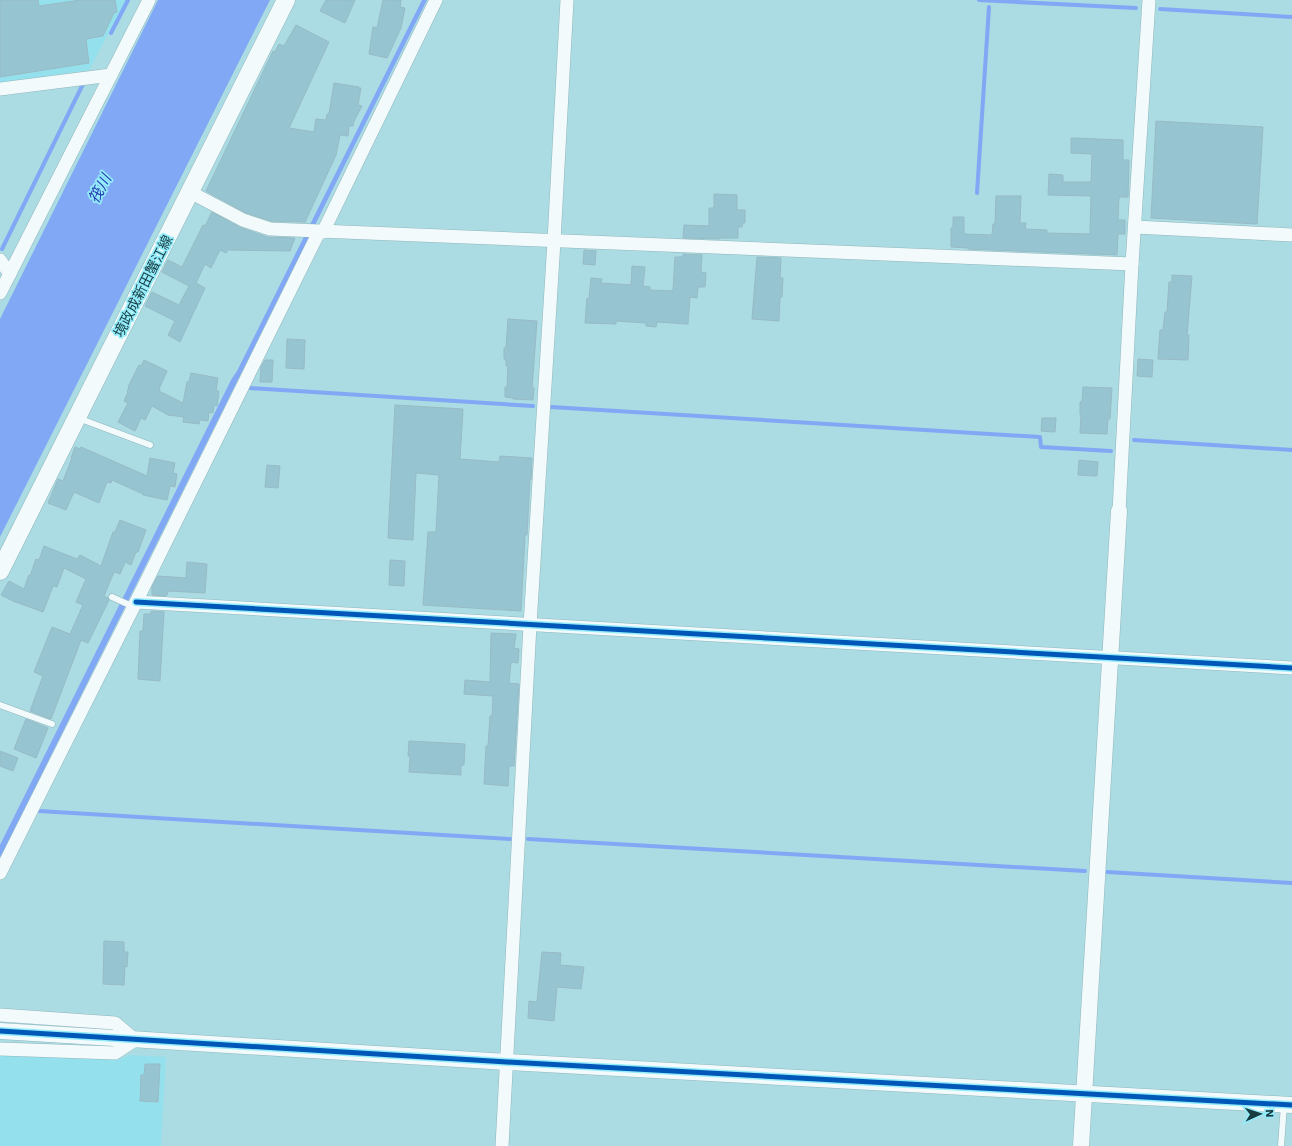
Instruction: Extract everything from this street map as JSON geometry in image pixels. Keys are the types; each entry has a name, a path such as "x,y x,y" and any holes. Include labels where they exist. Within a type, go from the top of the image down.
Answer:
{"main road":[{"name":"境政成新田蟹江線","path":"0,571 286,0"}],"street":[{"path":"0,294 149,0"},
{"path":"0,873 316,231 436,0"},
{"path":"502,1146 530,625 554,241 567,0"},
{"path":"1081,1146 1119,511 1132,264 1149,0"},
{"path":"0,89 111,75"},
{"path":"190,192 243,220 270,229 1132,264"},
{"path":"1135,227 1292,236"},
{"path":"0,260 10,274"},
{"path":"133,605 530,625 1292,668"},
{"path":"0,1016 116,1023 135,1040"},
{"path":"0,1031 507,1062 1288,1105"},
{"path":"0,1049 115,1053 135,1040"}],"lane":[{"path":"77,418 150,444"},
{"path":"112,597 133,605"},
{"path":"0,705 52,724"},
{"path":"1281,1146 1288,1105"}],"shaded area":[{"path":"0,0 126,0 89,70 0,83"},
{"path":"0,1053 118,1060 130,1055 166,1057 161,1146 0,1146"}],"water":[{"name":"筏川","path":"158,0 270,0 0,537 0,319"},
{"path":"422,0 427,0 0,858 0,845"}],"building":[{"path":"0,0 38,0 39,6 80,0 115,0 117,12 114,13 103,36 86,39 89,63 0,77"},
{"path":"326,0 355,0 345,23 320,11"},
{"path":"383,0 401,0 400,7 405,8 401,28 387,58 369,54 373,27 377,28"},
{"path":"296,25 329,42 289,128 314,132 316,119 326,120 327,114 329,114 334,83 361,88 358,105 362,106 353,126 349,126 348,136 340,135 336,155 305,222 271,221 246,213 206,191 273,51 275,52 279,44 284,46"},
{"path":"1156,121 1263,127 1257,224 1151,218"},
{"path":"1071,138 1123,140 1123,160 1129,160 1128,197 1119,197 1118,220 1125,220 1125,234 1118,234 1117,255 951,247 951,228 953,228 953,217 964,217 964,234 992,235 993,224 995,224 996,196 1021,196 1020,223 1026,223 1025,229 1047,230 1047,233 1090,234 1091,196 1048,195 1049,174 1063,175 1063,182 1091,182 1092,154 1071,153"},
{"path":"714,194 737,195 737,210 745,210 745,223 743,223 742,227 738,227 738,238 683,238 684,225 709,226 709,208 714,208"},
{"path":"212,212 239,227 267,237 295,238 290,251 228,250 226,253 220,250 211,268 205,264 196,283 205,288 180,342 168,335 175,321 145,306 152,292 179,305 189,286 162,272 168,260 182,267 203,225 205,226"},
{"path":"584,250 596,251 595,265 583,264"},
{"path":"683,254 702,255 701,272 706,273 705,287 698,287 697,298 690,297 688,324 657,322 656,327 646,326 646,323 616,321 616,324 585,323 587,298 589,299 591,278 602,279 601,283 631,285 632,266 645,267 643,286 650,287 650,290 673,291 675,257 683,257"},
{"path":"757,257 781,258 780,278 783,278 782,297 780,297 779,321 752,319"},
{"path":"1172,275 1192,276 1187,335 1189,335 1188,360 1158,359 1160,330 1163,330 1165,312 1167,312 1169,282 1172,282"},
{"path":"508,319 537,321 532,388 534,388 533,400 505,397 508,366 506,366 506,359 504,359 504,348 506,348"},
{"path":"287,339 305,340 304,369 286,368"},
{"path":"1138,359 1153,360 1152,377 1137,376"},
{"path":"144,360 167,371 159,391 183,403 187,382 189,382 191,373 218,378 216,391 219,391 217,406 214,405 213,413 209,412 208,421 200,420 199,424 183,422 184,417 168,415 152,406 145,420 141,418 135,431 118,422 128,403 124,401 128,392 128,387 139,365 141,366"},
{"path":"265,360 273,360 272,382 260,382 261,367"},
{"path":"1083,387 1112,388 1110,419 1108,419 1107,434 1080,433 1080,402 1082,402"},
{"path":"395,405 463,409 460,459 499,462 500,456 532,458 527,535 525,535 521,611 423,605 428,532 436,532 439,475 416,473 413,540 388,538"},
{"path":"1042,418 1056,418 1055,432 1041,431"},
{"path":"75,447 80,449 81,447 147,476 150,458 175,463 173,473 177,474 175,487 170,486 167,500 143,495 112,480 111,483 107,482 99,503 74,492 66,510 48,503 58,479 63,481"},
{"path":"1079,460 1098,462 1097,476 1078,475"},
{"path":"267,465 280,466 278,488 265,487"},
{"path":"120,520 146,530 138,552 136,552 131,565 125,562 120,574 114,572 104,596 109,600 88,643 81,640 51,719 30,711 43,676 34,672 52,627 70,634 83,605 76,602 86,579 64,568 57,587 53,586 43,612 1,595 9,581 24,589 36,559 39,560 44,546 77,559 80,555 101,566 113,532 115,532"},
{"path":"390,560 405,561 404,586 389,585"},
{"path":"187,562 207,564 205,593 168,591 167,595 165,596 152,595 152,587 158,576 186,578"},
{"path":"151,611 164,612 160,681 138,679 140,631 143,631 144,614 151,614"},
{"path":"491,633 516,634 514,648 519,649 518,663 511,662 509,683 519,684 514,766 509,766 508,786 484,784 486,746 488,746 493,696 464,694 465,680 490,682"},
{"path":"26,719 48,728 36,758 14,749"},
{"path":"409,741 465,744 464,765 461,765 461,775 409,772"},
{"path":"0,751 18,758 13,771 0,766"},
{"path":"104,941 124,942 124,952 128,952 127,967 125,966 124,985 103,984"},
{"path":"542,952 561,953 560,965 584,967 581,989 557,987 554,1021 528,1018 529,1001 537,1002"},
{"path":"145,1064 160,1064 158,1102 140,1101 141,1075 144,1075"}],"waterway":[{"path":"111,33 128,0"},
{"path":"979,0 1136,8"},
{"path":"977,193 989,7"},
{"path":"1160,9 1292,17"},
{"path":"2,249 84,82"},
{"path":"250,388 533,406"},
{"path":"551,407 1040,437 1041,447 1111,451"},
{"path":"1134,440 1292,450"},
{"path":"39,811 510,839"},
{"path":"528,839 1085,871"},
{"path":"1107,872 1292,883"}],"cycle path":[{"path":"136,602 1292,668"},
{"path":"0,1031 507,1062 1292,1105"}]}
